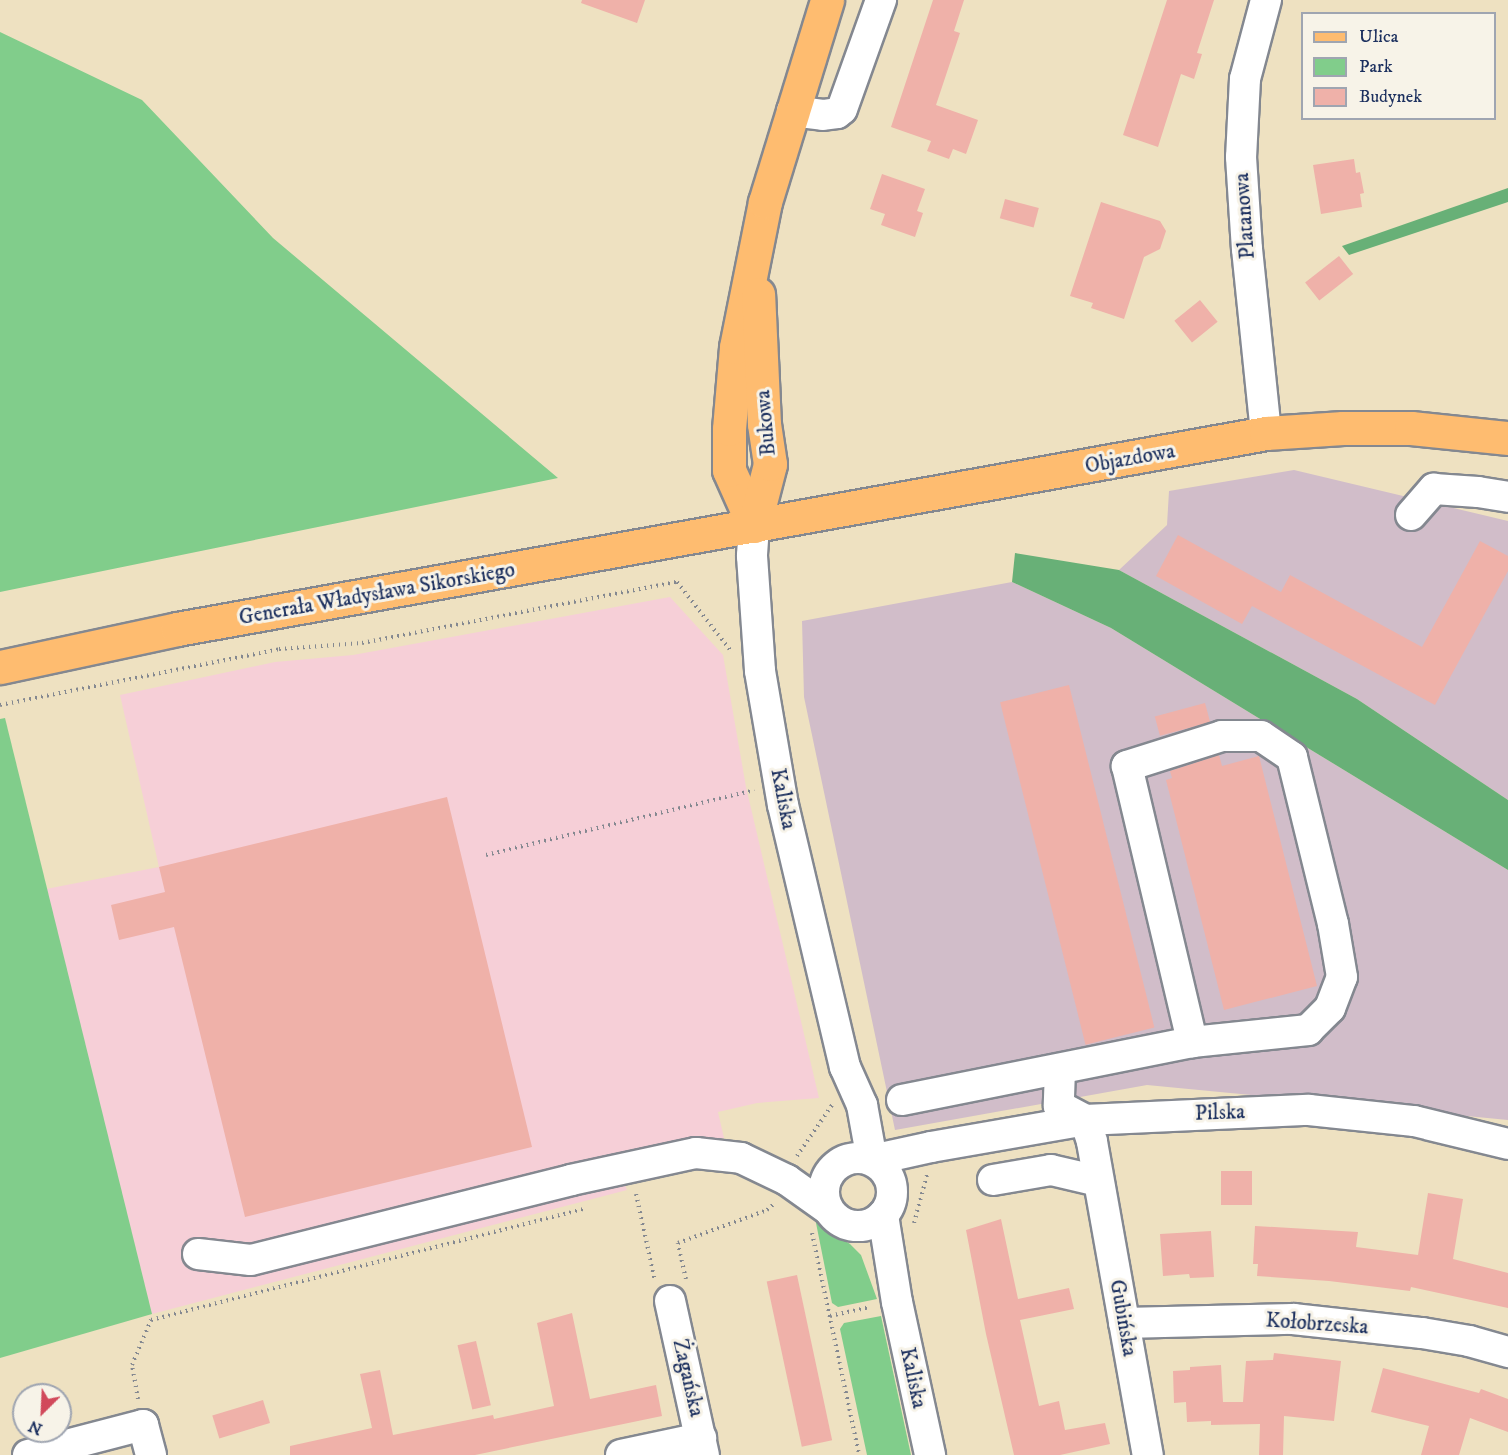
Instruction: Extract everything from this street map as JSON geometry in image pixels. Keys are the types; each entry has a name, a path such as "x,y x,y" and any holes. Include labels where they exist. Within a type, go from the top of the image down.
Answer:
{"main road":[{"name":"Bukowa","path":"754,526 729,470 728,447 736,347 765,202 827,0"},
{"name":"Objazdowa","path":"754,526 1266,433 1343,428 1411,428 1508,438"},
{"name":"Generała Władysława Sikorskiego","path":"0,667 177,629 754,526"}],"street":[{"path":"792,111 823,115 837,113 842,109 881,0"},
{"name":"Platanowa","path":"1266,0 1245,79 1241,156 1248,260 1266,433"},
{"path":"1411,515 1434,489 1508,497"},
{"name":"Kaliska","path":"754,526 752,556 755,617 765,706 783,805 845,1067 862,1105 872,1160"},
{"path":"902,1100 1192,1042 1308,1030 1330,1008 1342,978 1333,924 1292,757 1261,736 1222,736 1127,766 1192,1042"},
{"name":"Kaliska","path":"836,1165 846,1131 845,1067"},
{"path":"1060,1069 1059,1106 1085,1120"},
{"name":"Pilska","path":"887,1205 902,1171 933,1158 1085,1120 1309,1110 1414,1121 1508,1144"},
{"name":"Gubińska","path":"1085,1120 1149,1455"},
{"name":"Kaliska","path":"198,1254 251,1260 571,1180 696,1153 741,1158 787,1180 829,1221 867,1249 897,1302"},
{"path":"787,1180 851,1158 872,1160 887,1174 887,1205 865,1225 829,1221 824,1188 836,1165"},
{"name":"Pilska","path":"872,1160 933,1158"},
{"path":"993,1180 1051,1170 1098,1181"},
{"name":"Kaliska","path":"887,1205 897,1302 930,1455"},
{"name":"Żagańska","path":"679,1295 703,1447"},
{"name":"Kołobrzeska","path":"1124,1323 1303,1320 1422,1332 1469,1341 1508,1352"},
{"path":"46,1453 143,1425 151,1455"},
{"path":"621,1455 703,1447"}],"path":[{"path":"0,705 279,649 362,643 677,582 734,654"},
{"path":"486,855 757,790 755,778"},
{"path":"646,1191 636,1194 659,1303 679,1295 678,1243 768,1210 780,1197 796,1158 832,1104"},
{"path":"913,1227 921,1190 933,1158"},
{"path":"143,1425 132,1365 151,1320 542,1220"},
{"path":"829,1221 830,1316 859,1455"},
{"path":"830,1316 897,1302"}],"shaded area":[{"path":"1294,470 1508,521 1508,800 1357,699 1119,570 1167,525 1169,491"},
{"path":"1012,582 1111,628 1508,870 1508,1120 1147,1085 895,1130 804,697 802,621"},
{"path":"670,597 723,655 746,787 819,1098 757,1103 718,1112 724,1138 616,1164 627,1190 152,1314 46,889 159,867 120,695 275,662 353,655"}],"green space":[{"path":"0,32 142,100 273,238 558,478 0,592"},
{"path":"1508,188 1508,202 1349,255 1342,246"},
{"path":"1015,553 1119,570 1357,699 1508,800 1508,870 1111,628 1012,582"},
{"path":"5,718 152,1314 0,1358 0,719"},
{"path":"814,1213 827,1229 850,1244 861,1255 877,1299 838,1307 832,1303"},
{"path":"881,1316 911,1455 867,1455 840,1329 844,1323"}],"building":[{"path":"582,0 645,0 637,23 581,3"},
{"path":"933,0 964,0 954,31 960,33 936,105 978,120 966,154 953,149 949,159 927,151 931,141 891,127"},
{"path":"1167,0 1214,0 1197,53 1202,54 1194,79 1181,74 1158,147 1123,135"},
{"path":"1354,159 1356,173 1360,172 1364,193 1360,194 1362,207 1321,214 1313,165"},
{"path":"882,174 925,189 917,211 923,213 915,237 881,225 885,214 870,209"},
{"path":"1005,199 1039,208 1034,227 1000,218"},
{"path":"1101,202 1160,221 1166,231 1160,249 1144,257 1124,319 1091,308 1093,303 1070,296"},
{"path":"1339,256 1353,274 1319,301 1305,282"},
{"path":"1200,300 1218,322 1192,343 1174,321"},
{"path":"1178,535 1281,592 1290,575 1422,647 1480,541 1508,556 1508,571 1435,705 1252,606 1242,624 1156,576"},
{"path":"1069,685 1154,1028 1086,1045 1000,702"},
{"path":"1205,703 1210,722 1160,736 1155,716"},
{"path":"1219,755 1222,766 1259,756 1317,986 1224,1010 1166,780 1172,778 1170,771"},
{"path":"447,797 532,1147 245,1217 174,927 119,940 111,905 165,892 159,867"},
{"path":"1221,1171 1252,1171 1252,1205 1221,1205"},
{"path":"1428,1193 1463,1199 1453,1259 1508,1273 1508,1308 1411,1287 1410,1291 1329,1281 1257,1276 1258,1264 1253,1264 1255,1226 1358,1232 1356,1247 1418,1255"},
{"path":"1001,1219 1018,1299 1069,1288 1074,1309 1020,1320 1039,1406 1059,1401 1065,1430 1105,1423 1110,1444 1060,1455 1014,1455 986,1334 966,1230"},
{"path":"1211,1231 1214,1277 1190,1278 1189,1274 1163,1276 1160,1234"},
{"path":"797,1275 832,1440 802,1447 767,1281"},
{"path":"572,1313 590,1399 656,1385 662,1416 475,1455 290,1455 290,1446 372,1428 360,1374 380,1370 393,1435 493,1415 494,1419 554,1406 537,1323"},
{"path":"476,1341 491,1405 472,1410 457,1345"},
{"path":"1274,1353 1341,1361 1334,1421 1284,1416 1283,1455 1259,1455 1260,1424 1211,1425 1211,1421 1187,1422 1186,1402 1174,1403 1173,1371 1190,1370 1190,1367 1221,1365 1223,1402 1243,1402 1246,1361 1273,1360"},
{"path":"1383,1368 1479,1393 1481,1389 1508,1399 1508,1432 1470,1418 1459,1455 1421,1455 1429,1426 1371,1412"},
{"path":"263,1400 270,1423 219,1438 212,1415"}]}
